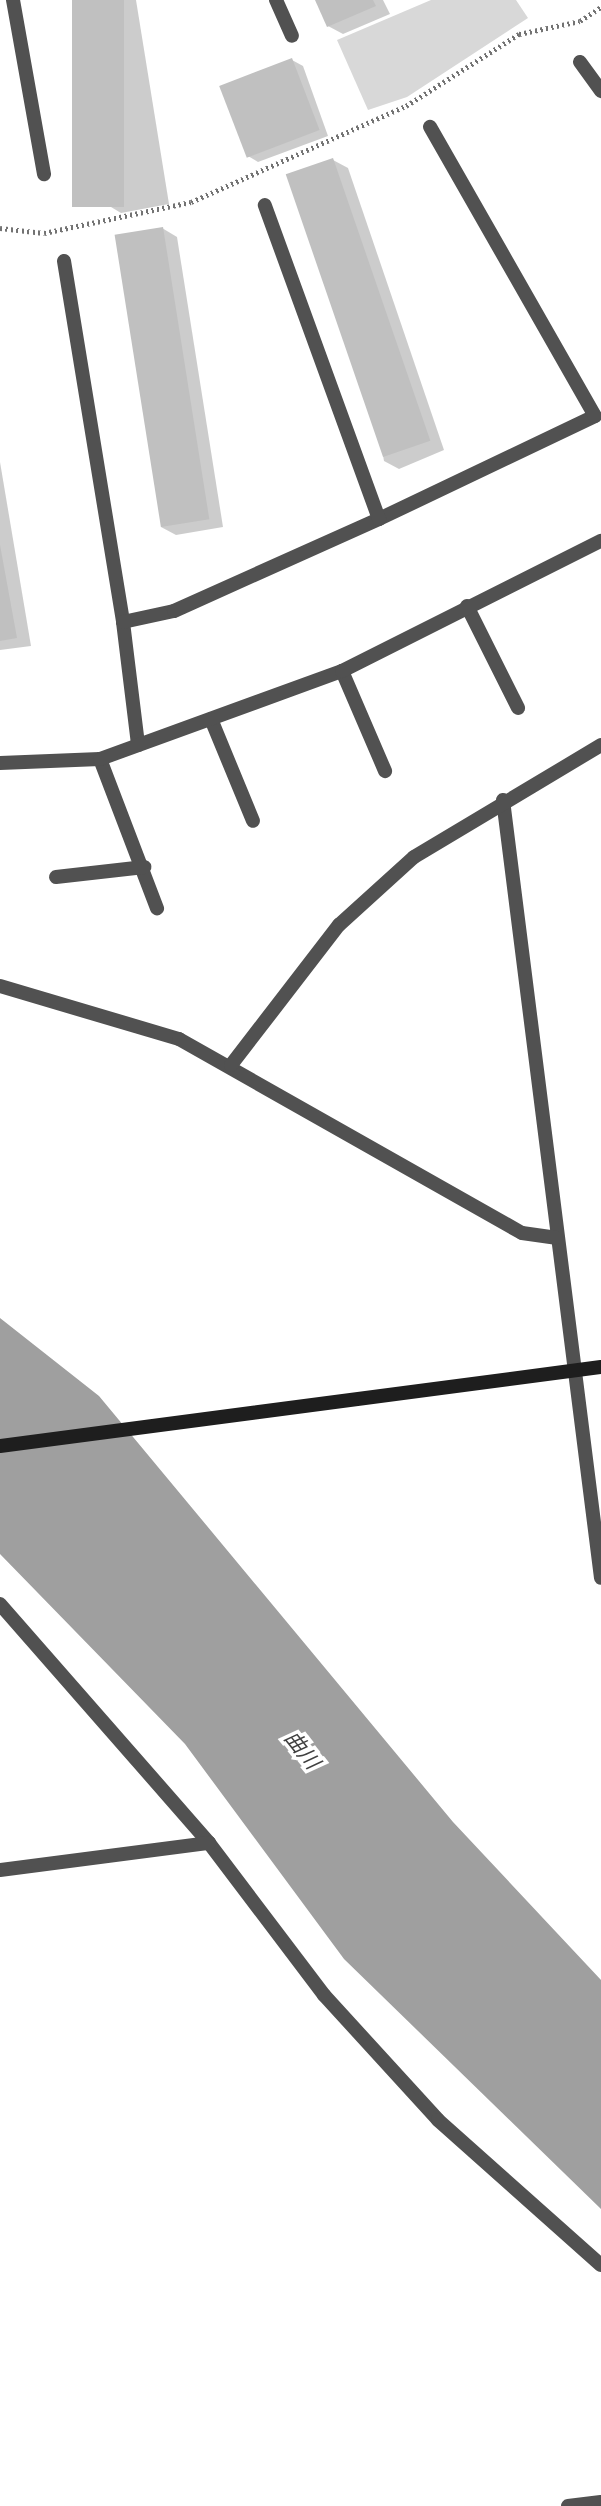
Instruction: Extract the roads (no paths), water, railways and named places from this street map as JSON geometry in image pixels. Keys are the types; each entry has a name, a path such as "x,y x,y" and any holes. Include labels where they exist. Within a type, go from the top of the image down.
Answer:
{"street":[{"path":"13,0 44,174"},
{"path":"276,0 292,36"},
{"path":"580,62 601,91"},
{"path":"123,622 174,611 379,519 598,415 430,127"},
{"path":"265,205 379,519"},
{"path":"64,261 123,622 138,745"},
{"path":"0,763 100,759 342,671 601,541"},
{"path":"467,606 518,708"},
{"path":"342,671 385,771"},
{"path":"211,719 253,821"},
{"path":"231,1065 339,925 414,857 503,800 601,745"},
{"path":"100,759 144,867 157,908"},
{"path":"503,800 556,1238 601,1578"},
{"path":"56,877 144,867"},
{"path":"0,986 179,1039 231,1065 522,1233 556,1238"},
{"path":"0,1446 601,1367"},
{"path":"0,1604 209,1843 324,1995 438,2119 601,2265"},
{"path":"0,1870 209,1843"},
{"path":"568,2506 601,2502"}],"water":[{"name":"曲川","path":"0,1318 99,1396 453,1822 601,1980 601,2209 344,1959 185,1744 0,1554"}]}
